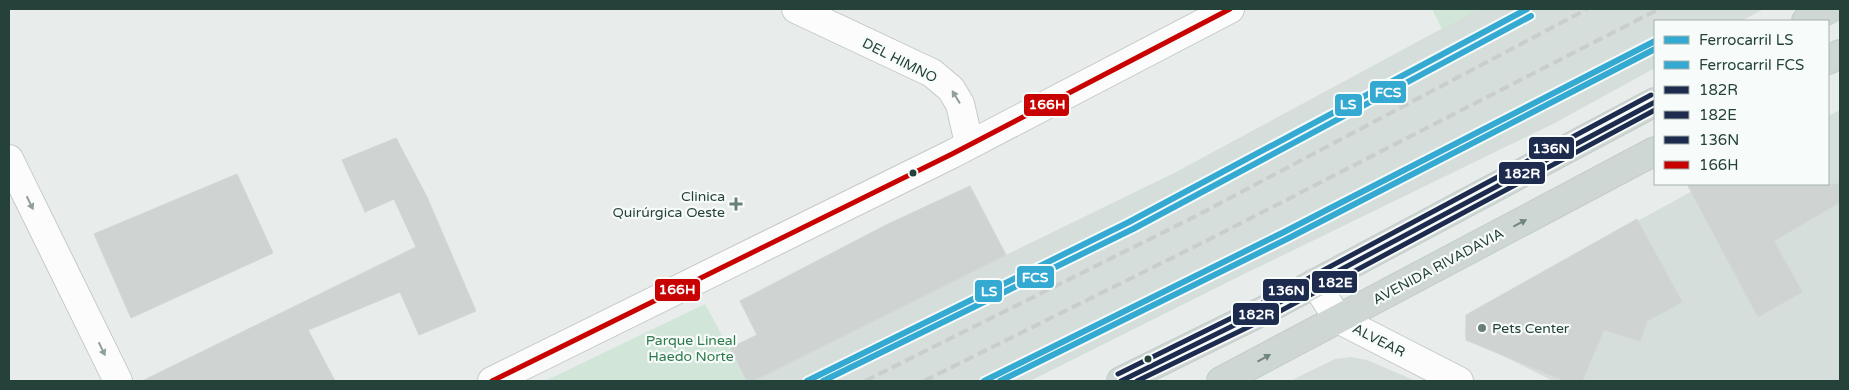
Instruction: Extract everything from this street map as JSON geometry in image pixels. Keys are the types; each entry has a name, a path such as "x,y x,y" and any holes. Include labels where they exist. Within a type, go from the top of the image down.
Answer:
{"main road":[{"path":"1122,381 1315,283 1654,103"},
{"name":"AVENIDA RIVADAVIA","path":"1221,381 1654,152"}],"street":[{"name":"DEL HIMNO","path":"796,9 932,73 951,89 960,104 970,143"},
{"path":"492,381 952,154 1217,12"},
{"path":"9,159 118,381"},
{"name":"ALVEAR","path":"1315,283 1338,319 1459,381"}],"shaded area":[{"path":"1478,9 1764,9 1743,20 1654,20 1654,69 1553,124 1230,281 1030,381 753,381 1174,173"},
{"path":"1840,110 1840,381 1553,381 1465,337 1466,315 1703,185 1829,185 1829,116"},
{"path":"1351,357 1367,360 1416,381 1290,381 1335,359"}],"green space":[{"path":"1432,9 1478,9 1442,29"},
{"name":"Parque Lineal Haedo Norte","path":"705,304 747,381 545,381"}],"building":[{"path":"396,138 427,197 476,311 419,335 400,292 308,330 335,381 142,381 416,247 394,199 365,212 342,160"},
{"path":"237,174 273,253 131,318 94,234"},
{"path":"1840,184 1840,202 1774,241 1802,292 1758,317 1688,185"},
{"path":"970,186 1006,255 753,381 747,381 730,348 757,335 740,301 886,225"},
{"path":"1637,219 1682,302 1647,321 1640,341 1604,330 1582,381 1565,381 1466,340 1466,315"}],"railway":[{"path":"865,381 1196,216 1587,9"},
{"path":"924,381 1208,240 1659,9"}],"rail line":[{"name":"LS","path":"807,381 1129,222 1527,9"},
{"name":"FCS","path":"823,381 1133,229 1531,16"},
{"name":"LS","path":"984,381 1284,232 1654,42"},
{"name":"FCS","path":"1000,381 1287,239 1654,50"}],"transit line":[{"name":"166H","path":"492,381 952,154 1230,9"},
{"name":"136N","path":"1118,374 1262,303 1651,95"},
{"name":"182R","path":"1121,381 1265,310 1654,103"},
{"name":"182E","path":"1137,381 1269,317 1654,111"}],"place":[{"name":"Clinica Quirúrgica Oeste","path":"736,204"},
{"name":"Pets Center","path":"1482,328"}]}
